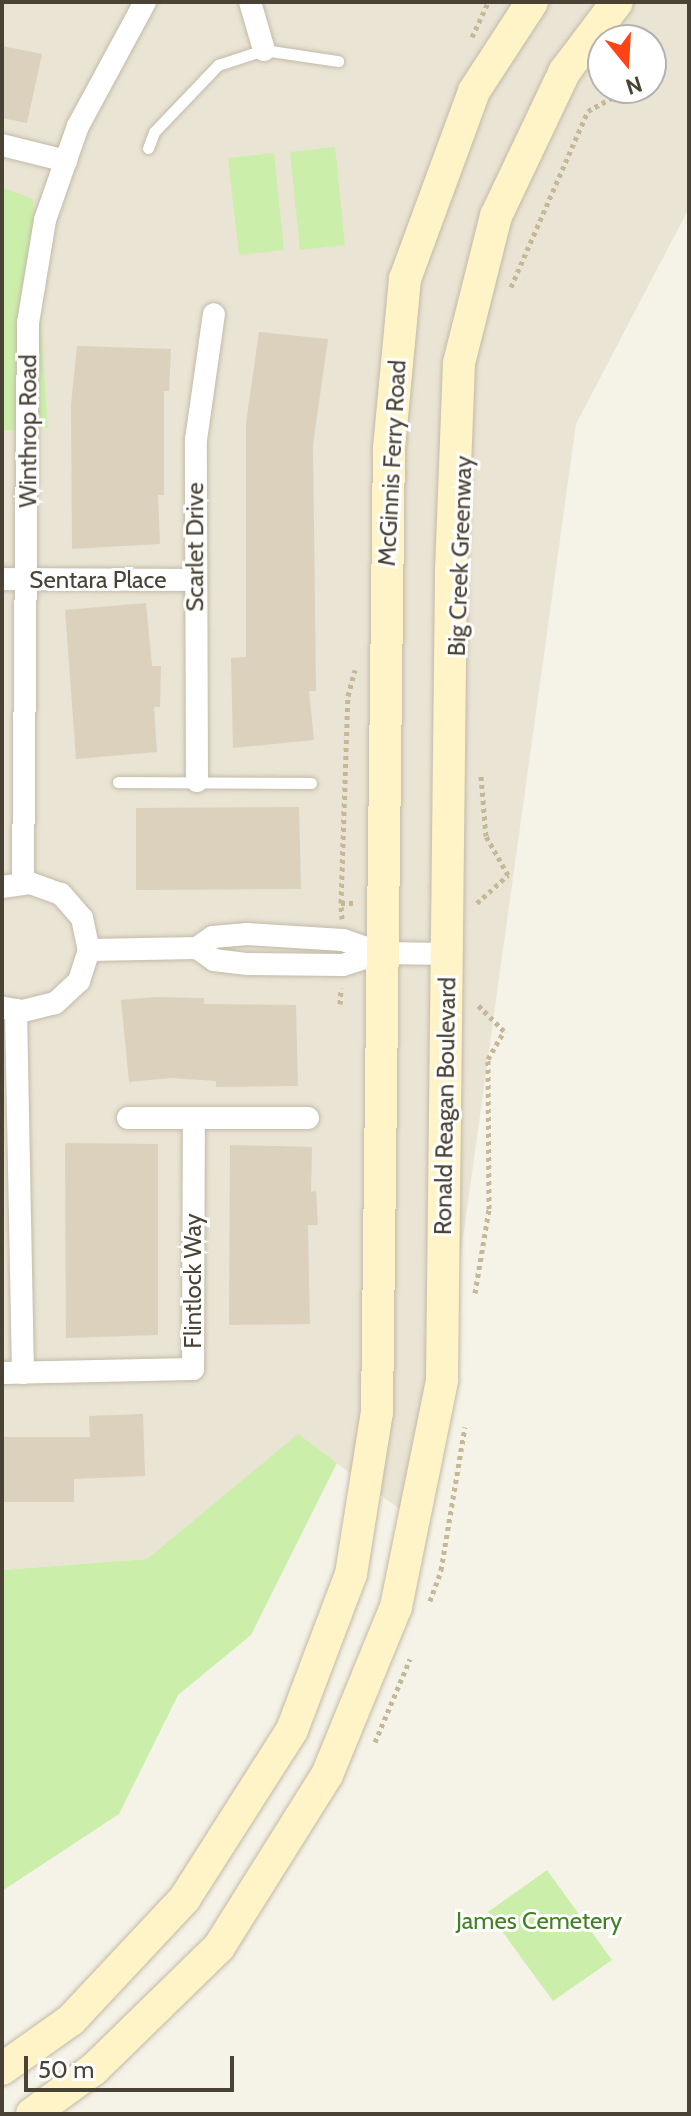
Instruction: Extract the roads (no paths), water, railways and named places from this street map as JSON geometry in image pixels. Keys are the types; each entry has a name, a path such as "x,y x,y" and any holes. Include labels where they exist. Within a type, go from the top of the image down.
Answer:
{"main road":[{"name":"McGinnis Ferry Road","path":"380,953 389,448 405,279 474,91 532,2"},
{"name":"Ronald Reagan Boulevard","path":"32,2114 94,2069 219,1947 327,1775 396,1607 442,1380 459,363 496,216 565,71 616,2"},
{"path":"2,2069 71,2020 185,1898 292,1730 351,1574 377,1412 380,953"}],"street":[{"name":"Winthrop Road","path":"13,885 27,579 28,323 45,220 78,126 145,2"},
{"path":"250,2 264,50"},
{"path":"2,145 66,161"},
{"name":"Scarlet Drive","path":"197,781 194,580 196,440 214,314"},
{"name":"Sentara Place","path":"2,579 194,580"},
{"path":"12,1373 9,1009 40,1009 69,994 79,981 89,950 88,934 73,904 46,886 13,885"},
{"path":"89,950 197,948 214,960 248,964 343,965 380,953 447,954"},
{"path":"128,1118 308,1118"},
{"name":"Flintlock Way","path":"12,1373 193,1369 194,1118"}],"lane":[{"path":"148,148 154,132 218,65 264,50 338,61"},
{"path":"118,782 311,783"}],"park label":[{"name":"James Cemetery","path":"539,1921"}]}
